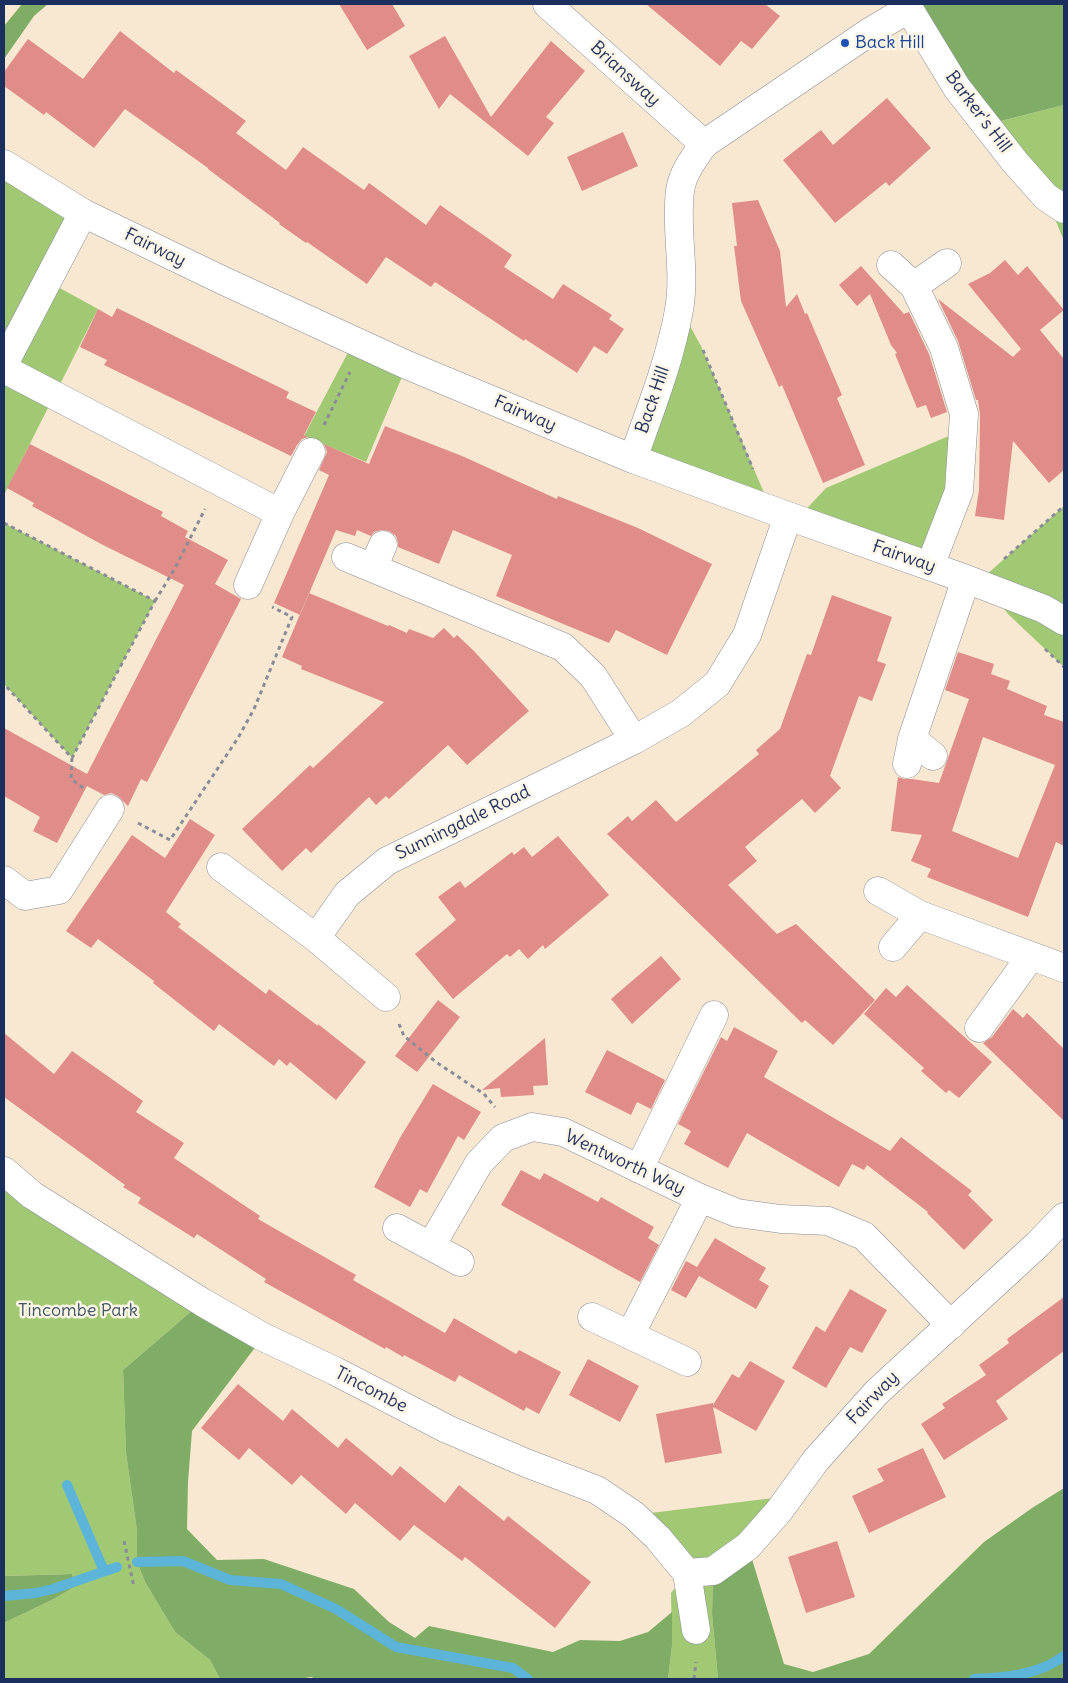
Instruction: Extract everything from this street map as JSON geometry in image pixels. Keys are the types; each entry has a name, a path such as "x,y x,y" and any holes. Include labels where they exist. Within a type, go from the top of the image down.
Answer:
{"street":[{"name":"Briansway","path":"547,4 704,144"},
{"name":"Back Hill","path":"633,459 670,353 680,308 682,270 680,190 689,166 704,144 907,6"},
{"name":"Barker's Hill","path":"907,6 957,88 1046,197 1064,209"},
{"name":"Fairway","path":"4,164 83,213 224,281 412,367 633,459 972,581 1044,609 1064,621"},
{"path":"4,364 83,213"},
{"path":"914,286 946,263"},
{"path":"891,265 914,286 944,348 964,414 958,491 930,566"},
{"path":"4,369 280,513"},
{"path":"248,585 280,513 311,452"},
{"name":"Sunningdale Road","path":"316,938 347,894 387,860 634,740 681,713 717,684 747,636 779,513"},
{"path":"346,558 378,556 563,647 593,676 634,740"},
{"path":"917,753 972,581"},
{"path":"4,880 25,896 59,890 110,809"},
{"path":"221,867 316,938 386,997"},
{"path":"878,891 920,915 1064,968"},
{"path":"893,946 920,915"},
{"path":"979,1028 1031,956"},
{"path":"639,1170 714,1015"},
{"name":"Wentworth Way","path":"431,1246 479,1163 503,1138 532,1127 563,1132 639,1170 737,1213 828,1221 864,1236 951,1325"},
{"name":"Tincombe","path":"4,1170 32,1195 202,1302 263,1337 447,1428 526,1463 597,1490 634,1515 658,1538 687,1573"},
{"name":"Wentworth Way","path":"630,1335 700,1198"},
{"name":"Fairway","path":"687,1573 713,1571 748,1546 779,1511 816,1460 876,1392 951,1325 1038,1244 1064,1217"},
{"path":"397,1228 460,1262"},
{"path":"592,1317 688,1362"},
{"path":"687,1573 696,1630"}],"path":[{"path":"680,308 701,346 779,513"},
{"path":"311,452 338,394 365,346"},
{"path":"4,684 72,758 155,601 174,570 219,481"},
{"path":"972,581 1064,506"},
{"path":"4,523 155,601"},
{"path":"110,809 170,840 238,738 254,710 292,618 266,604 248,585"},
{"path":"386,997 404,1036 436,1062 484,1094 516,1132"},
{"path":"124,1541 134,1587"}],"green space":[{"path":"22,4 48,4 34,16 4,59 4,26"},
{"path":"906,4 1064,4 1064,105 985,125"},
{"path":"1064,105 1064,241 1046,197 985,125"},
{"path":"4,164 83,213 47,281 98,309 4,495"},
{"path":"680,308 701,346 771,509 633,459"},
{"path":"354,341 407,365 366,462 304,436"},
{"path":"963,430 930,566 797,519 826,488"},
{"path":"1064,506 1064,667 1009,615 986,587 977,583"},
{"path":"4,523 155,601 72,758 4,684"},
{"name":"Tincombe Park","path":"4,1171 202,1302 123,1370 126,1453 137,1531 137,1562 145,1582 175,1632 210,1660 220,1679 4,1679 4,1623 54,1599 76,1586 72,1574 4,1576"},
{"path":"202,1302 263,1337 192,1431 187,1529 217,1560 264,1559 354,1589 389,1622 415,1638 429,1626 553,1652 580,1640 620,1641 648,1632 672,1612 672,1646 668,1679 316,1679 311,1677 299,1679 220,1679 210,1660 175,1632 145,1582 137,1562 137,1531 126,1453 123,1370"},
{"path":"1064,1488 1064,1679 718,1679 712,1614 713,1571 748,1546 784,1664 813,1672 869,1654 984,1542"},
{"path":"790,1496 713,1571 712,1613 718,1679 668,1679 672,1646 671,1593 687,1573 634,1515"},
{"path":"72,1574 76,1586 54,1599 4,1623 4,1576"}],"building":[{"path":"339,4 392,4 405,26 367,50"},
{"path":"646,4 765,4 780,16 752,49 741,41 720,66"},
{"path":"120,31 174,73 176,70 246,121 236,133 286,170 303,147 364,190 369,183 426,225 440,205 512,255 504,267 553,299 563,284 612,315 609,319 624,329 607,354 594,346 577,373 525,339 524,341 435,282 431,287 386,257 367,284 279,224 208,168 125,109 94,148 46,112 44,115 4,86 4,72 28,39 83,79"},
{"path":"445,36 491,117 551,41 585,71 546,117 554,123 528,156 450,94 439,109 409,56"},
{"path":"887,98 931,148 889,186 886,182 835,223 783,160 821,130 833,145"},
{"path":"623,132 638,166 582,191 567,157"},
{"path":"758,200 780,251 786,307 797,294 842,395 837,398 865,465 823,483 782,385 779,387 741,301 734,246 737,246 732,203"},
{"path":"1005,260 1018,275 1027,266 1064,310 1040,330 1064,359 1064,470 1049,483 1013,441 1004,520 975,516 979,490 980,415 978,400 976,400 958,341 938,299 1013,357 1021,349 968,284 990,273"},
{"path":"861,266 904,314 909,312 929,354 947,412 931,418 926,405 917,408 895,354 897,353 891,345 870,294 857,306 839,285"},
{"path":"117,308 289,392 286,398 316,412 304,435 308,437 302,439 291,456 104,365 107,360 80,347 98,309 112,317"},
{"path":"385,426 462,456 557,499 558,496 638,528 712,564 667,655 616,630 609,643 496,596 512,555 453,530 439,564 398,547 396,536 389,531 381,530 374,532 371,536 357,530 355,536 336,530 300,615 274,603 329,475 319,470 327,452 324,444 369,464"},
{"path":"30,444 163,512 161,516 188,531 185,537 228,560 215,584 241,599 147,782 141,779 128,806 118,796 111,793 104,795 87,786 57,843 33,831 40,817 4,796 4,728 87,774 184,585 101,544 32,506 34,503 7,488"},
{"path":"309,593 407,633 409,629 433,638 444,628 454,638 457,635 474,651 529,711 467,765 448,745 389,799 386,796 376,805 369,797 311,853 306,848 282,871 242,829 310,765 313,768 384,702 301,669 302,666 282,657"},
{"path":"832,595 892,617 877,661 886,664 872,701 859,696 830,776 841,788 815,813 802,799 745,847 757,861 728,885 777,934 796,924 875,1000 833,1045 805,1020 802,1023 607,834 628,816 632,821 656,800 676,822 759,754 756,750 780,729 807,654 811,655"},
{"path":"958,652 994,664 991,674 1010,681 1007,689 1047,706 1044,715 1064,722 1064,846 1056,842 1028,917 927,877 931,869 911,861 922,835 891,831 898,777 939,783 969,699 945,690","holes":["983,737 1055,765 1018,858 952,831"]},
{"path":"190,819 215,835 166,912 181,924 178,927 266,994 269,989 366,1062 336,1100 290,1062 287,1066 279,1059 274,1066 219,1024 214,1031 153,983 154,981 98,939 91,948 66,931 132,835 165,858"},
{"path":"558,836 609,895 545,949 543,945 528,959 519,949 510,957 507,954 453,999 415,954 456,920 438,897 460,881 465,888 512,852 514,855 524,847 532,857"},
{"path":"661,956 681,979 632,1024 611,999"},
{"path":"907,985 992,1062 959,1098 949,1090 946,1093 921,1071 924,1068 864,1014 886,988 896,997"},
{"path":"438,1000 460,1017 417,1072 395,1056"},
{"path":"1013,1009 1023,1018 1027,1013 1064,1049 1064,1121 983,1043 992,1037"},
{"path":"734,1027 778,1051 764,1077 890,1151 901,1137 972,1191 968,1195 993,1220 964,1250 928,1212 867,1165 864,1170 852,1164 839,1187 747,1133 728,1168 684,1144 691,1131 678,1124 721,1037 727,1041"},
{"path":"4,1033 54,1074 72,1051 143,1101 136,1112 184,1143 174,1158 260,1216 258,1219 356,1275 353,1280 445,1333 454,1318 516,1354 519,1350 561,1372 539,1414 526,1407 524,1411 459,1375 455,1382 404,1355 403,1357 386,1347 385,1349 264,1282 266,1279 197,1234 194,1238 138,1203 141,1198 123,1187 125,1185 4,1097"},
{"path":"545,1038 548,1085 533,1086 534,1095 501,1097 500,1088 482,1090"},
{"path":"607,1050 665,1080 651,1109 637,1102 631,1115 585,1092"},
{"path":"433,1084 481,1112 464,1140 458,1136 427,1193 420,1189 410,1207 374,1187 401,1136"},
{"path":"521,1170 540,1180 544,1173 598,1202 601,1197 654,1227 648,1238 659,1245 640,1282 501,1205"},
{"path":"715,1238 766,1268 759,1280 769,1286 756,1309 699,1276 686,1298 671,1290 686,1261 697,1267"},
{"path":"850,1289 887,1310 862,1353 850,1347 826,1388 792,1368 816,1326 825,1332"},
{"path":"1064,1297 1064,1351 996,1401 1008,1419 944,1460 921,1424 945,1408 942,1404 986,1375 979,1365 1009,1343 1007,1339"},
{"path":"588,1359 639,1386 620,1422 569,1395"},
{"path":"750,1361 785,1381 756,1431 713,1407 722,1453 665,1463 656,1414 713,1403 713,1405 732,1374 739,1378"},
{"path":"238,1384 283,1421 292,1409 338,1448 346,1438 392,1476 400,1466 445,1503 459,1485 504,1521 508,1516 591,1582 555,1628 465,1557 462,1561 414,1525 400,1541 355,1503 346,1514 301,1475 292,1485 249,1448 239,1460 201,1428"},
{"path":"923,1448 946,1497 869,1533 852,1496 884,1481 877,1469"},
{"path":"837,1541 855,1597 806,1613 788,1557"}],"waterway":[{"path":"67,1485 104,1571"},
{"path":"137,1562 183,1561 230,1580 281,1584 336,1609 396,1647 513,1668 528,1679"},
{"path":"4,1596 36,1593 53,1589 117,1567"},
{"path":"974,1679 1021,1674 1044,1667 1064,1656"}],"place":[{"name":"Back Hill","path":"845,43"}]}
